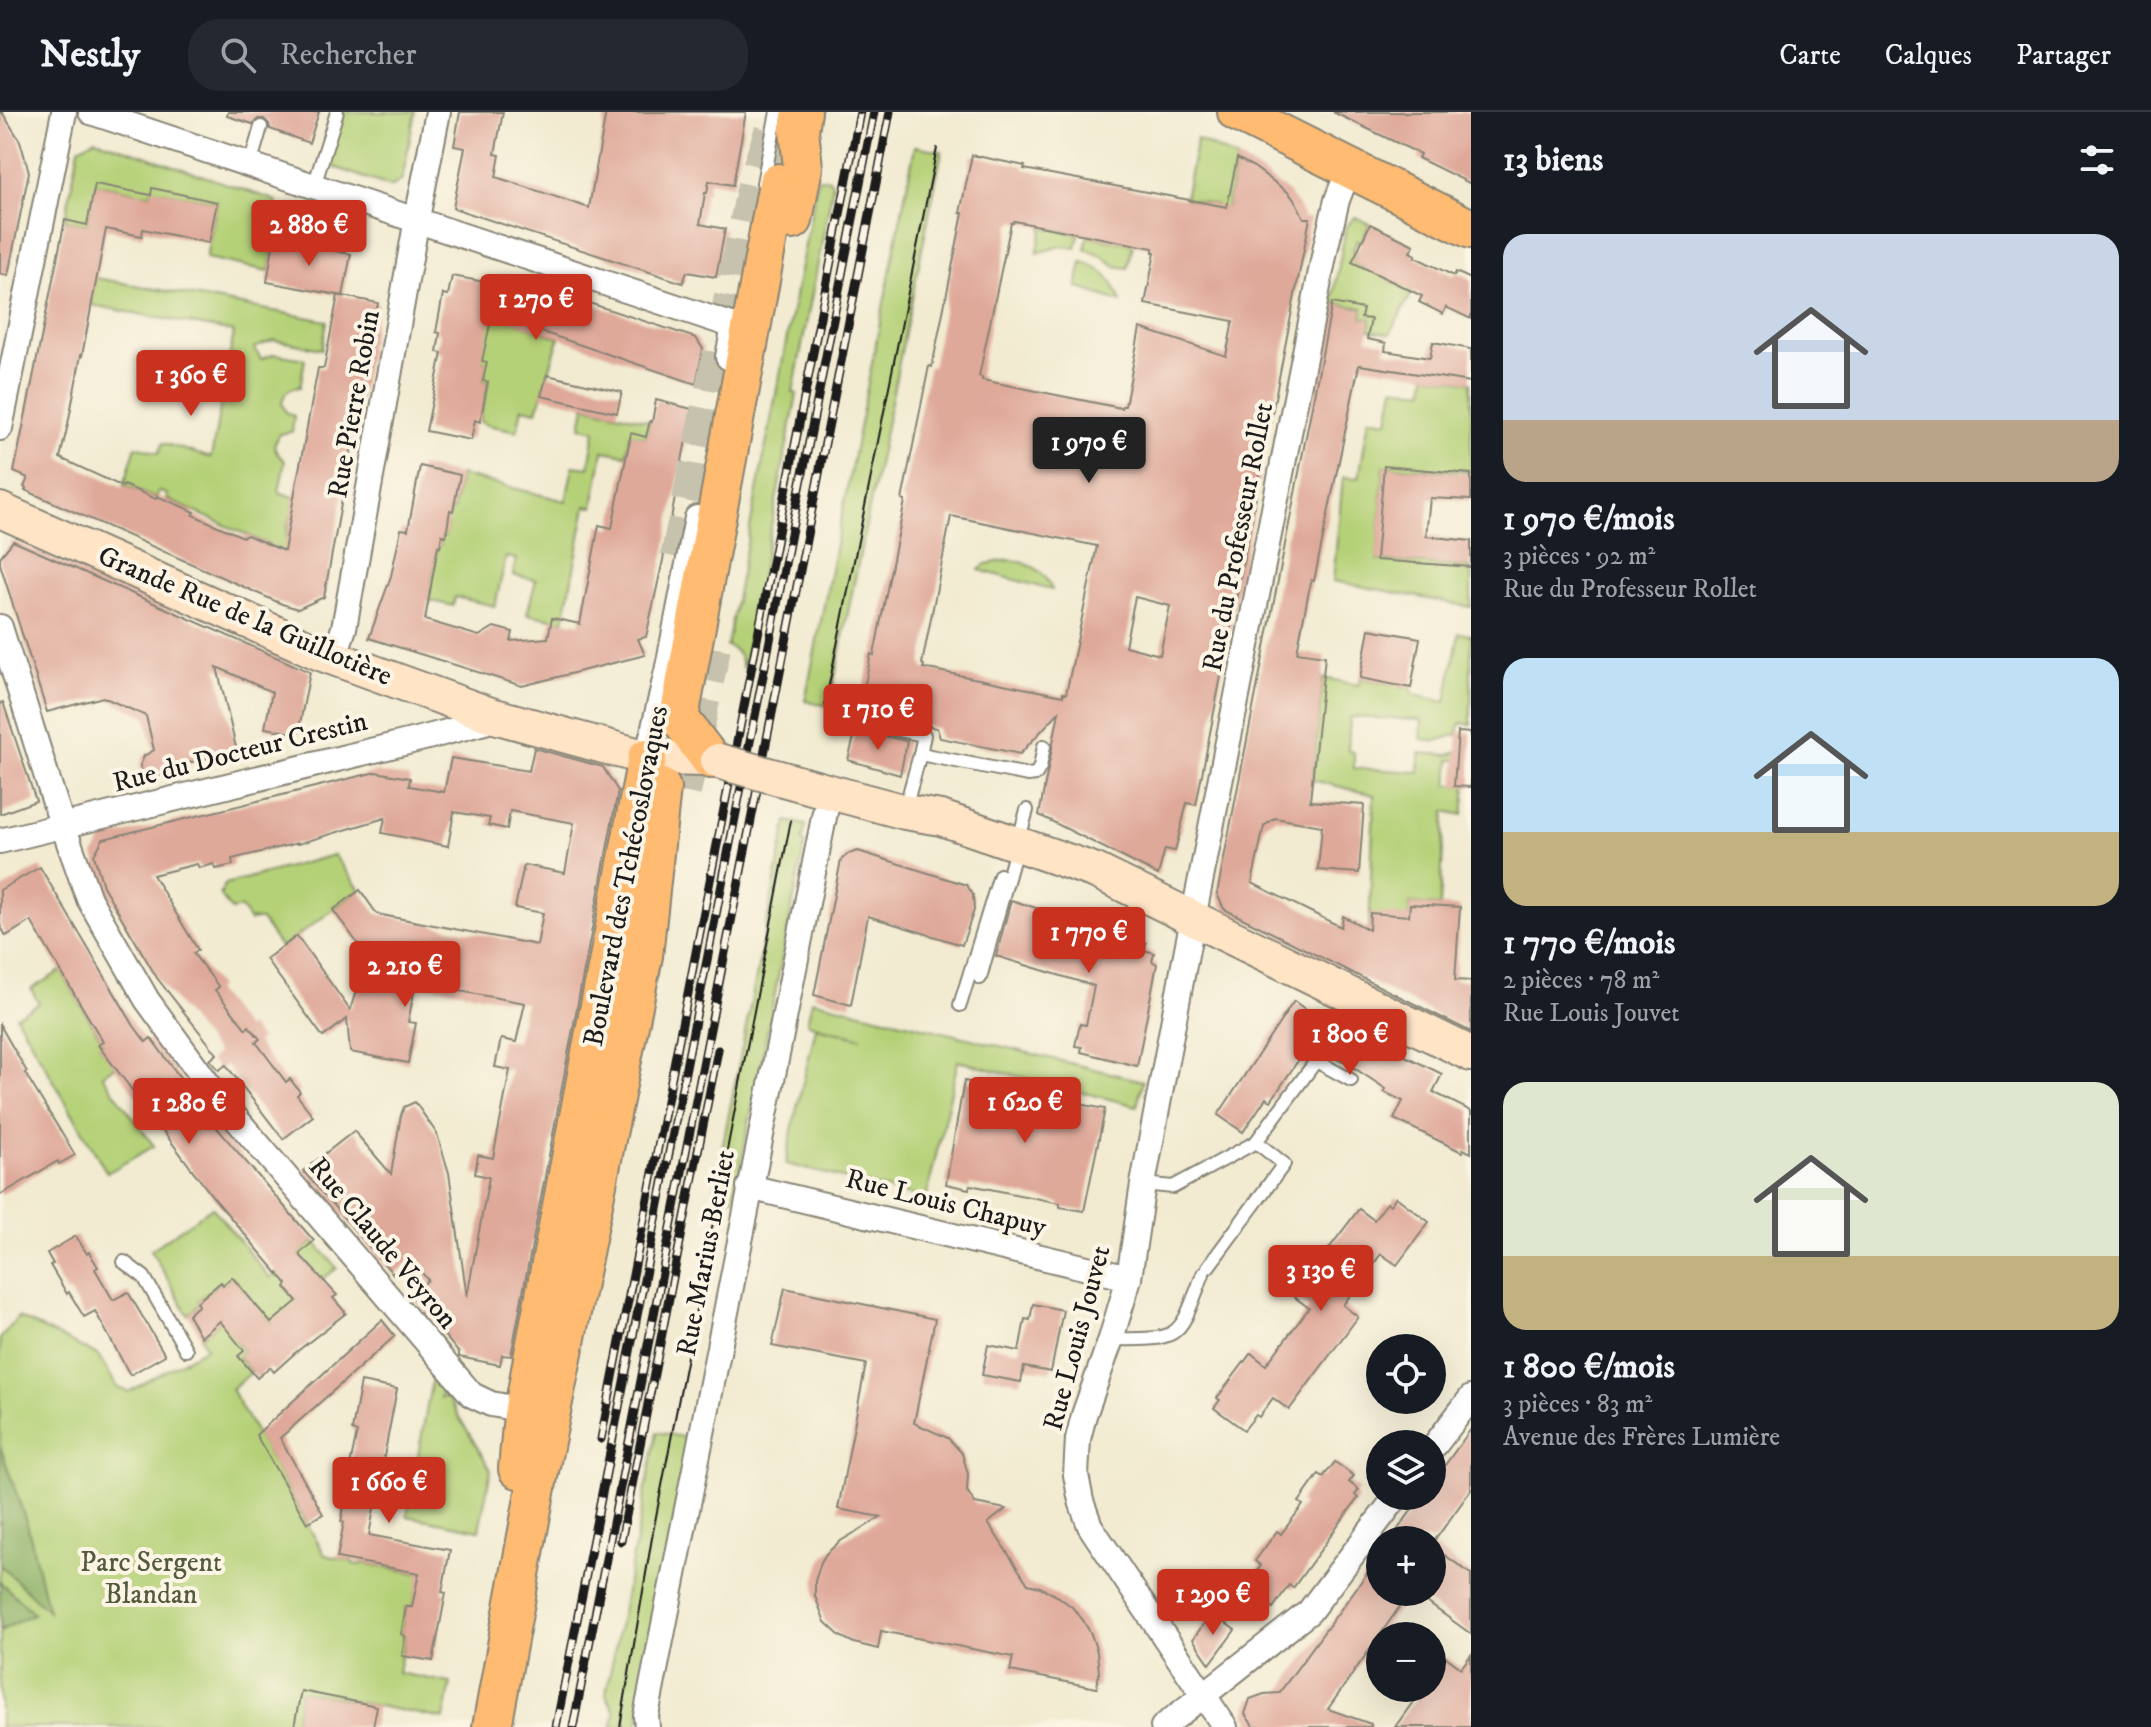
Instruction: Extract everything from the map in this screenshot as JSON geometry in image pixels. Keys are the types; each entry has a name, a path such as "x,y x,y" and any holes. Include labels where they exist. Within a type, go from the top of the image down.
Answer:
{"main road":[{"path":"714,760 679,718 781,179 799,130 802,112"},
{"path":"712,647 781,179 816,112"},
{"path":"1240,114 1471,229"},
{"name":"Grande Rue de la Guillotière","path":"0,510 292,641 663,779 714,760 905,812 941,818 1096,871 1471,1054"},
{"name":"Boulevard des Tchécoslovaques","path":"492,1727 508,1644 512,1523 643,956 663,779"},
{"name":"Boulevard des Tchécoslovaques","path":"536,1419 663,779"}],"street":[{"path":"0,428 64,112"},
{"path":"91,112 417,219"},
{"name":"Rue Pierre Robin","path":"334,658 344,628 438,112"},
{"name":"Rue du Professeur Rollet","path":"1193,919 1326,246 1337,200 1349,169"},
{"name":"Boulevard des Tchécoslovaques","path":"417,219 736,318 668,667 663,779"},
{"name":"Rue Claude Veyron","path":"0,627 62,826 89,899 147,1000 216,1095 472,1395 536,1419"},
{"name":"Rue du Docteur Crestin","path":"0,841 424,738 485,722 491,715"},
{"name":"Rue Marius Berliet","path":"647,1727 646,1716 824,790"},
{"name":"Rue Louis Jouvet","path":"1193,919 1143,1184 1129,1278 1080,1427 1076,1463 1081,1501 1096,1537 1225,1727"},
{"name":"Rue Louis Chapuy","path":"749,1187 1129,1278"},
{"path":"1446,1431 1471,1398"},
{"path":"1163,1727 1309,1612 1386,1510"}],"lane":[{"path":"314,186 337,112"},
{"path":"777,112 781,179"},
{"path":"250,165 261,127"},
{"path":"846,719 924,735 905,812"},
{"path":"920,754 1028,775 1036,774 1040,767 1044,746"},
{"path":"960,1005 1013,842 1027,810"},
{"path":"980,978 1013,842"},
{"path":"1143,1184 1173,1187 1256,1142 1316,1061 1351,1080"},
{"path":"1111,1339 1165,1337 1175,1333 1184,1322 1205,1270 1284,1164 1256,1142"},
{"path":"124,1262 144,1277 186,1350"}],"green space":[{"path":"344,112 415,112 402,180 391,187 328,165"},
{"path":"95,139 277,201 270,239 274,240 269,271 206,258 217,202 152,189 151,195 96,184 87,225 65,220 79,148"},
{"path":"1197,139 1237,159 1225,216 1216,205 1185,198"},
{"path":"915,146 942,151 829,706 805,701"},
{"path":"818,178 829,179 833,185 793,392 797,394 743,669 738,655 727,646"},
{"path":"1355,217 1370,224 1361,242 1357,240 1353,250 1357,252 1352,262 1365,269 1369,262 1391,273 1389,280 1401,286 1417,283 1390,334 1369,330 1371,319 1362,318 1363,308 1332,303 1346,227"},
{"path":"1043,227 1079,234 1076,248 1061,246 1037,253"},
{"path":"1088,236 1133,244 1128,268 1115,266 1101,255 1085,249"},
{"path":"1082,262 1107,276 1121,302 1077,287"},
{"path":"96,278 327,321 322,349 274,340 254,348 261,359 275,354 305,359 300,387 287,391 282,404 286,412 294,416 292,432 279,434 274,445 285,461 279,492 299,499 287,530 290,549 276,557 270,545 166,499 168,495 159,491 156,499 124,485 136,446 159,453 163,443 211,458 234,332 91,305"},
{"path":"492,313 559,338 537,411 522,408 517,431 480,422 488,382 483,381 486,362 479,361"},
{"path":"1426,375 1471,382 1471,472 1384,466 1377,560 1471,568 1471,607 1333,581 1343,477 1359,478 1369,418 1388,421 1394,387 1424,391"},
{"path":"585,406 650,421 646,437 631,434 626,455 603,451 593,507 586,506 564,621 527,614 536,580 513,575 516,559 506,557 495,606 455,597 453,606 428,600 438,546 442,535 445,536 450,510 453,511 460,475 566,501 573,466 589,468 595,430 581,427"},
{"path":"1009,560 1035,568 1045,577 1052,590 979,570 986,564"},
{"path":"1459,633 1471,635 1471,725 1460,723 1458,734 1436,741 1421,739 1422,720 1350,717 1348,751 1354,752 1354,768 1419,772 1420,753 1449,755 1468,748 1466,760 1450,760 1448,785 1466,786 1463,815 1445,811 1440,906 1410,904 1407,938 1369,936 1374,795 1312,780 1323,678 1359,685 1360,678 1411,688 1414,695 1446,702"},
{"path":"787,821 806,825 802,842 805,843 734,1198 715,1195 714,1189"},
{"path":"334,855 360,890 281,948 261,920 250,921 241,908 231,910 220,895 225,884"},
{"path":"61,971 103,1042 99,1045 115,1066 102,1075 154,1146 107,1173 16,1016 39,1003 31,989"},
{"path":"812,1000 1143,1081 1137,1106 958,1061 926,1199 786,1164 816,1027 862,1038 807,1023"},
{"name":"Parc Sergent Blandan","path":"212,1207 270,1278 314,1241 337,1268 322,1280 309,1266 285,1287 303,1308 271,1323 264,1315 236,1341 244,1351 238,1357 252,1372 231,1389 325,1555 352,1561 353,1564 363,1563 421,1574 412,1607 406,1607 401,1634 405,1636 398,1673 451,1683 444,1719 301,1691 294,1727 0,1727 0,1339 18,1317 98,1355 118,1388 128,1392 206,1348 201,1337 249,1296 232,1277 223,1285 220,1282 198,1301 199,1305 188,1315 151,1250"},
{"path":"432,1379 442,1391 440,1398 447,1397 491,1470 479,1530 407,1516"},
{"path":"657,1432 692,1439 685,1454 638,1727 612,1727 615,1712 606,1694"},
{"path":"0,1446 28,1527 48,1611 0,1565"},
{"path":"0,1582 34,1613 0,1631"}],"building":[{"path":"0,112 20,141 29,172 8,275 0,274"},
{"path":"228,112 319,112 309,143 270,129 264,119 258,119 253,124 227,116"},
{"path":"460,112 503,112 495,154 500,155 496,177 589,208 606,112 746,112 733,185 709,181 705,193 700,224 725,229 716,277 687,272 683,283 453,208 465,148 454,146"},
{"path":"1333,112 1471,112 1471,184 1418,158 1420,154"},
{"path":"972,155 1025,166 1024,169 1227,207 1237,158 1289,193 1304,218 1310,218 1196,805 1187,803 1175,851 1165,849 1158,875 1039,815 1059,712 1020,754 940,738 937,728 859,713 871,654 874,655 905,501 902,500 963,213 960,213","holes":["1014,221 1153,248 1155,252 1145,304 1233,321 1226,356 1140,328 1125,406 1121,408 982,380 979,376 1011,223","951,516 1097,546 1066,694 1063,693 1063,696 923,668","1135,597 1170,606 1160,655 1125,646"]},
{"path":"95,184 151,195 152,188 217,202 209,243 143,229 142,236 106,229 60,458 123,487 156,499 157,496 243,537 247,535 284,551 318,368 324,368 338,295 378,303 324,597 298,609 282,604 25,490 28,478 14,472 65,220 87,225"},
{"path":"1370,224 1414,245 1410,252 1415,257 1454,276 1456,272 1471,279 1471,319 1446,307 1443,314 1419,302 1422,296 1352,262"},
{"path":"274,240 351,254 343,296 267,282"},
{"path":"452,276 513,287 516,279 696,338 703,349 696,384 492,315 482,361 487,362 483,381 488,382 480,422 475,420 471,440 426,431 442,353 437,352 440,333 436,332 443,294 448,295"},
{"path":"1332,303 1363,309 1361,318 1371,319 1367,339 1386,343 1385,351 1430,358 1433,342 1471,349 1471,382 1359,365 1297,652 1325,656 1310,801 1364,805 1359,873 1318,870 1322,826 1275,818 1264,826 1252,883 1341,927 1343,916 1369,930 1370,913 1409,916 1410,904 1460,907 1455,980 1471,981 1471,1032 1224,909 1217,894"},
{"path":"547,375 622,392 617,413 541,396"},
{"path":"656,400 692,409 646,637 638,639 645,655 522,686 369,638 391,576 401,529 408,530 420,466 460,475 446,536 442,535 438,546 425,620 479,636 494,627 513,632 511,641 548,638 552,618 580,624 599,525 612,528 631,433 646,437"},
{"path":"1384,466 1471,474 1471,500 1430,498 1426,536 1471,541 1471,567 1376,560"},
{"path":"13,541 310,672 298,734 265,728 272,692 217,667 238,756 222,760 221,755 183,764 184,770 150,778 142,773 140,766 144,756 154,750 146,716 103,697 47,712 0,564 0,557"},
{"path":"1369,629 1420,638 1411,688 1360,678"},
{"path":"3,702 36,801 0,814 0,703"},
{"path":"856,730 907,741 900,775 848,760"},
{"path":"1458,732 1471,733 1471,787 1454,786"},
{"path":"534,748 603,767 618,791 511,1356 502,1355 500,1365 459,1357 459,1353 411,1295 428,1280 412,1261 394,1275 303,1171 354,1131 391,1174 401,1115 404,1107 415,1102 437,1134 449,1173 467,1297 489,1177 475,1174 478,1155 493,1158 510,1070 495,1067 501,1039 516,1042 525,1003 416,983 408,1022 416,1023 408,1063 350,1052 347,1019 323,1037 266,959 297,936 350,1010 367,956 333,910 360,890 377,914 537,945 543,913 515,908 524,865 565,873 574,823 510,811 507,829 488,825 490,818 454,812 448,846 382,833 385,818 298,844 232,859 233,865 216,869 214,864 199,868 197,864 153,875 198,950 193,953 219,987 215,990 246,1029 249,1026 260,1039 256,1042 286,1082 290,1079 300,1092 297,1095 313,1116 283,1139 226,1065 219,1070 210,1060 217,1054 157,978 103,886 94,855 103,839 376,772 410,778 409,786 444,792 451,758 529,771"},
{"path":"858,851 967,885 973,895 974,910 962,945 868,916 851,1005 814,995 841,860"},
{"path":"40,867 134,1026 146,1042 151,1038 217,1128 314,1241 299,1254 337,1295 333,1298 346,1313 274,1372 270,1367 257,1378 238,1356 244,1351 220,1321 201,1337 188,1315 199,1305 197,1302 232,1277 271,1323 297,1301 285,1287 287,1284 213,1197 98,1045 103,1042 31,921 6,936 0,925 0,890"},
{"path":"1011,900 1146,943 1144,950 1154,953 1152,961 1157,964 1137,1066 1081,1052 1082,1047 1075,1046 1080,1024 1086,1025 1094,986 996,956"},
{"path":"1294,1001 1309,1012 1311,1010 1371,1039 1392,1053 1393,1050 1442,1074 1433,1092 1471,1111 1471,1153 1463,1149 1462,1152 1394,1119 1403,1101 1384,1092 1386,1089 1342,1060 1309,1044 1271,1101 1266,1098 1243,1132 1218,1115"},
{"path":"0,1025 75,1155 59,1164 58,1161 0,1195"},
{"path":"964,1081 1105,1109 1084,1211 1060,1207 1060,1203 970,1185 969,1189 946,1184"},
{"path":"1396,1197 1429,1222 1397,1265 1381,1254 1343,1305 1358,1317 1289,1410 1273,1398 1244,1430 1214,1408 1220,1400 1217,1398 1251,1353 1266,1365 1309,1308 1293,1296 1359,1209 1374,1220"},
{"path":"76,1236 98,1267 95,1269 113,1300 128,1292 165,1355 130,1375 95,1311 84,1317 50,1265 53,1264 47,1253"},
{"path":"785,1288 935,1319 914,1423 948,1438 962,1453 968,1474 967,1491 975,1503 1006,1509 988,1523 1028,1584 1059,1597 1083,1620 1097,1652 1097,1688 1010,1671 1013,1657 881,1631 878,1649 840,1636 825,1622 815,1596 815,1581 821,1562 839,1542 881,1517 838,1509 866,1364 772,1346"},
{"path":"1033,1304 1063,1310 1051,1372 1024,1367 1021,1382 982,1375 988,1345 1019,1351 1025,1319 1030,1320"},
{"path":"382,1320 395,1336 280,1438 323,1514 307,1523 256,1435"},
{"path":"361,1382 397,1389 369,1535 450,1550 442,1592 446,1593 433,1661 402,1656 405,1636 401,1634 406,1607 412,1607 419,1573 337,1558 345,1501 338,1505 345,1466 350,1466 357,1432 352,1430"},
{"path":"1471,1429 1471,1490 1445,1526 1400,1526 1412,1510 1446,1510 1446,1464"},
{"path":"1335,1462 1354,1476 1349,1482 1359,1490 1355,1495 1358,1498 1293,1588 1289,1585 1273,1608 1265,1602 1261,1589 1255,1585 1261,1576 1256,1572 1261,1566 1255,1561 1277,1531 1281,1534 1303,1505 1299,1502 1319,1474 1323,1477"},
{"path":"1446,1556 1471,1574 1471,1634 1432,1606 1446,1606"},
{"path":"1366,1575 1366,1606 1400,1606 1389,1622 1366,1622 1366,1655 1328,1709 1371,1724 1371,1727 1254,1727 1245,1714 1250,1699 1279,1693"},
{"path":"1212,1613 1235,1630 1210,1664 1193,1639"},
{"path":"1471,1655 1471,1727 1395,1727 1413,1702 1446,1702 1446,1657 1461,1668"},
{"path":"301,1691 377,1706 373,1727 294,1727"}],"tunnel":[{"path":"679,558 757,181 775,126"},
{"path":"682,792 712,647"}],"tram line":[{"path":"825,705 937,148"},
{"path":"620,1727 653,1532 791,820"}],"railway":[{"path":"601,1439 860,112"},
{"path":"556,1727 874,112"},
{"path":"573,1727 890,112"},
{"path":"621,1541 718,1050"}]}
